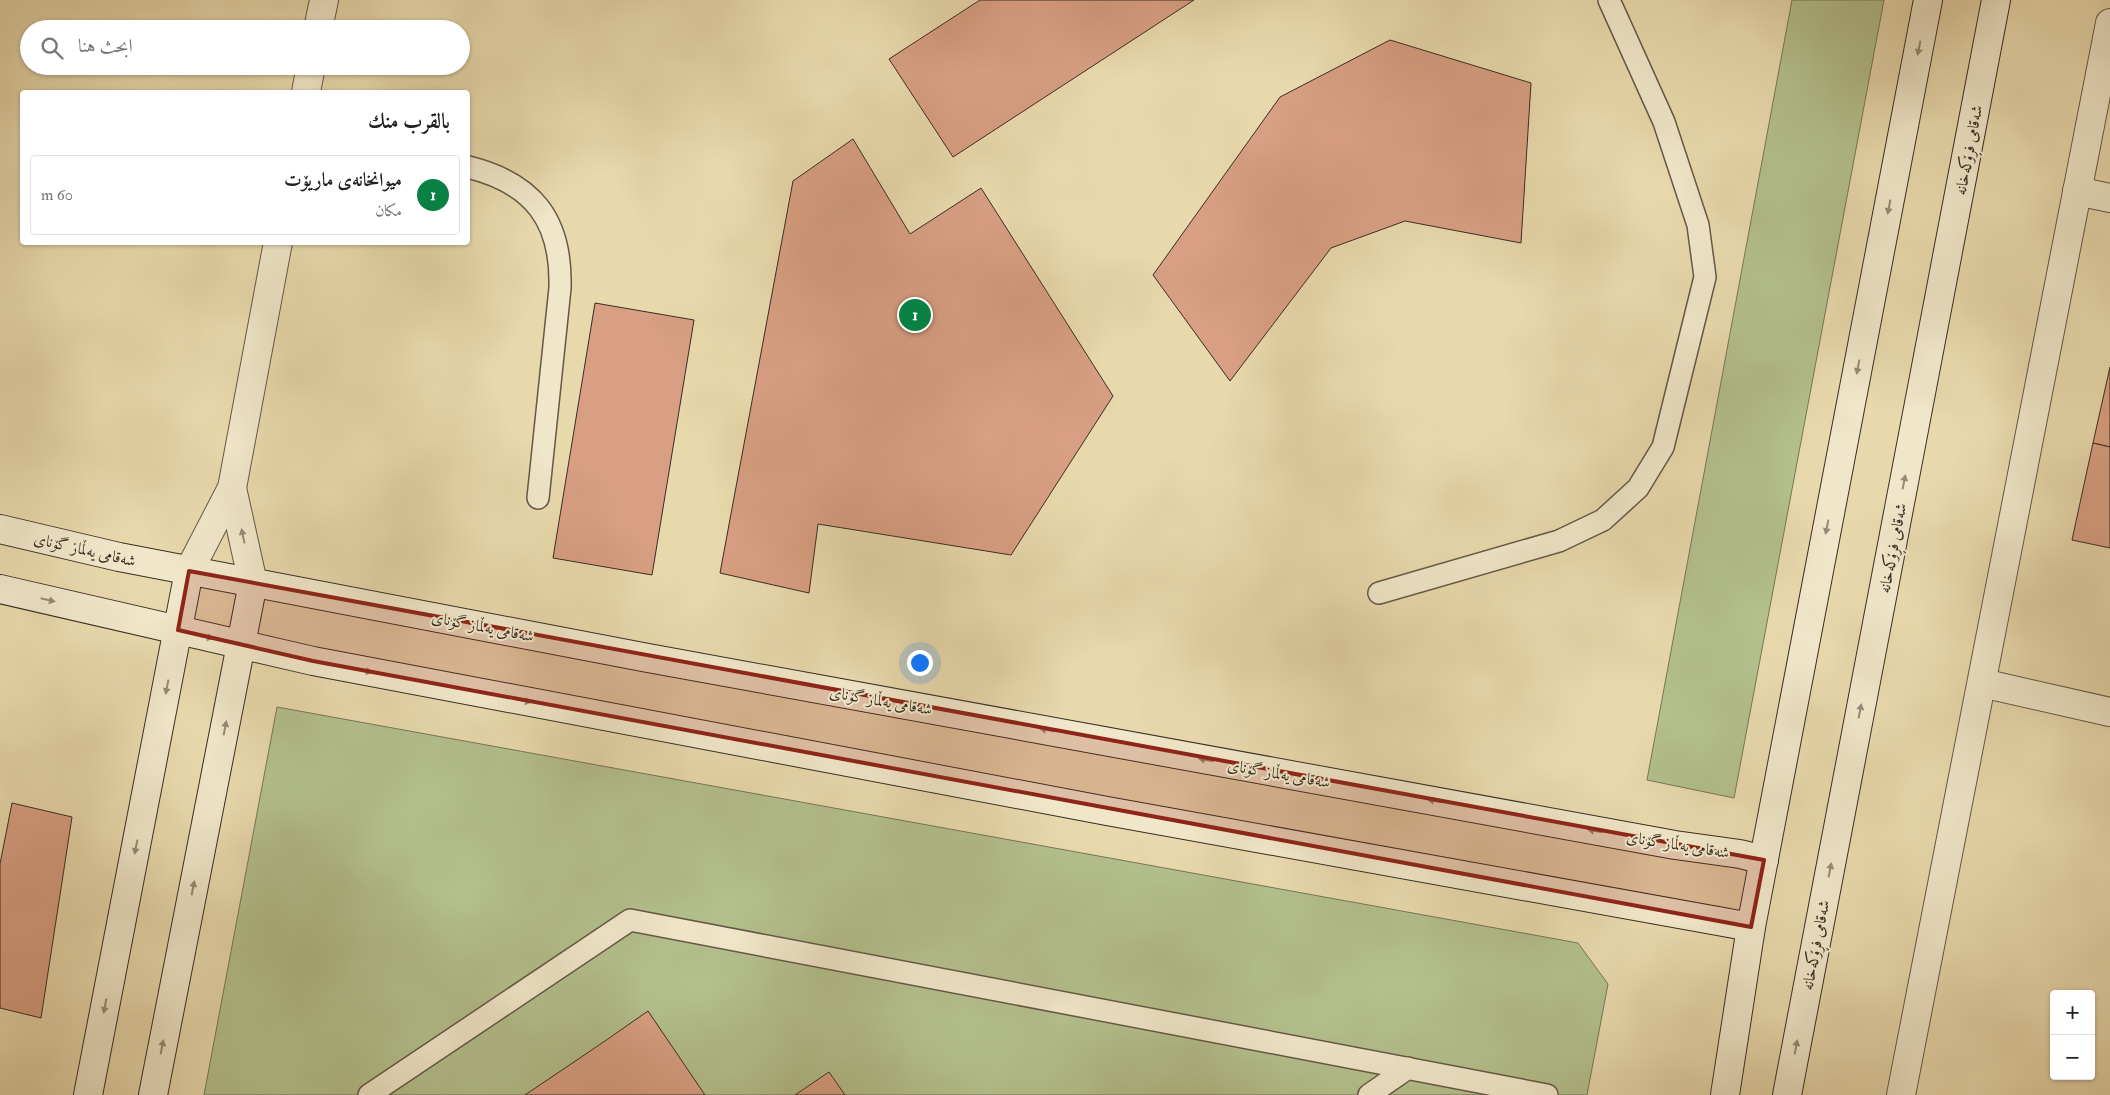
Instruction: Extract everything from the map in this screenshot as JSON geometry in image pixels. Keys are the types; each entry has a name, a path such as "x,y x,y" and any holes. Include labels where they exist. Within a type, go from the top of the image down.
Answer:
{"street":[{"path":"320,20 324,0"},
{"path":"1725,1095 1751,927 1928,0"},
{"name":"شەقامی فڕۆکەخانە","path":"1787,1095 1996,0"},
{"path":"1901,1095 2110,23"},
{"path":"306,90 309,75"},
{"path":"2077,191 2110,198"},
{"path":"88,1095 189,571 232,488 277,245"},
{"path":"153,1095 253,583 232,488"},
{"name":"شەقامی یەڵماز گۆنای","path":"0,529 189,571 658,659 1675,845 1740,854 1764,860"},
{"path":"0,589 313,662 1107,812 1751,927"},
{"path":"1982,683 2110,712"}],"lane":[{"path":"1379,593 1559,541 1602,520 1638,488 1663,447 1705,277 1698,225 1664,122 1609,0"},
{"path":"470,168 497,175 517,187 534,202 548,221 557,242 561,265 560,288 538,498"},
{"path":"369,1095 630,920 1408,1068 1492,1090 1547,1095"},
{"path":"1369,1095 1408,1068"}],"highlighted area":[{"path":"189,571 1764,860 1751,927 313,661 178,630"}],"green space":[{"path":"1792,0 1884,0 1734,798 1647,780"},
{"path":"277,707 1578,943 1608,984 1587,1095 204,1095"}],"building":[{"path":"980,0 1194,0 953,157 889,59"},
{"path":"1390,40 1531,83 1521,243 1405,221 1331,248 1230,381 1153,275 1280,97"},
{"path":"853,139 910,234 981,188 1113,396 1011,555 818,524 809,593 720,573 793,181"},
{"path":"595,303 694,320 652,575 553,558"},
{"path":"2110,367 2110,447 2093,443"},
{"path":"2093,443 2110,447 2110,548 2072,540"},
{"path":"12,803 72,817 41,1018 0,1008 0,864"},
{"path":"648,1011 705,1095 525,1095 605,1041"},
{"path":"829,1072 845,1095 795,1095"}],"place":[{"name":"میوانخانەی ماریۆت","path":"915,315"}]}
